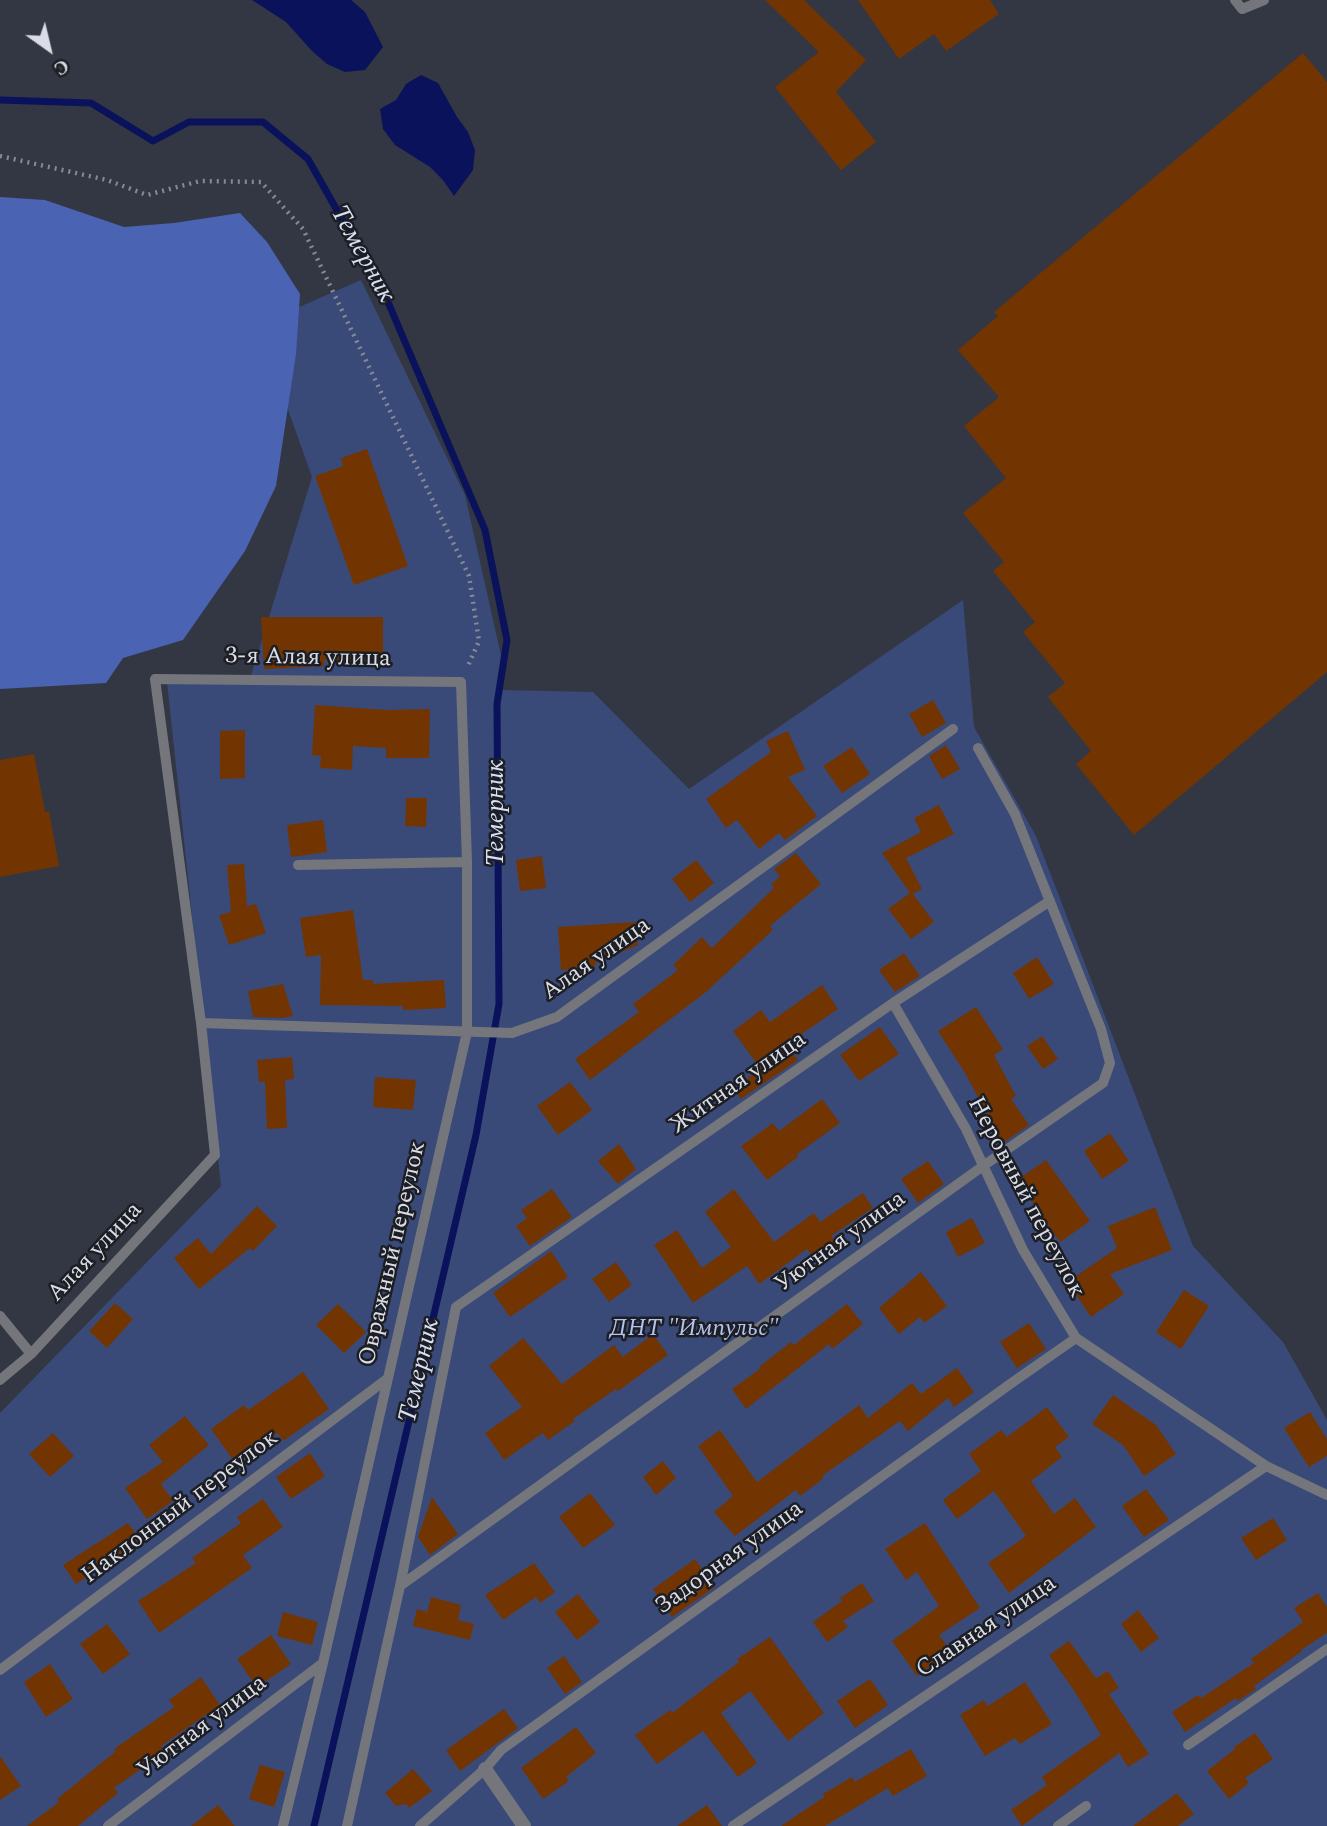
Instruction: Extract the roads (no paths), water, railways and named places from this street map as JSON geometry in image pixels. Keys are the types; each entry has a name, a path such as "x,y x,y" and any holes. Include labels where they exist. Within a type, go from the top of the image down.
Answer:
{"street":[{"path":"485,1769 524,1826"}],"lane":[{"path":"1235,0 1242,9 1264,0"},
{"name":"3-я Алая улица","path":"155,679 461,682"},
{"name":"Алая улица","path":"0,1380 31,1354 215,1155 201,1023 155,679"},
{"name":"Овражный переулок","path":"283,1826 467,1032 467,862 461,682"},
{"name":"Алая улица","path":"201,1023 512,1033 557,1017 953,729"},
{"path":"978,748 1015,814 1050,901"},
{"path":"298,865 467,862"},
{"name":"Житная улица","path":"400,1586 456,1307 893,1003 1050,901"},
{"name":"Уютная улица","path":"400,1586 983,1166 1103,1083 1110,1063 1101,1029 1050,901"},
{"name":"Неровный переулок","path":"893,1003 966,1129 1023,1250 1076,1338 1266,1466 1327,1495"},
{"path":"0,1316 31,1354"},
{"name":"Задорная улица","path":"420,1826 485,1769 501,1750 1076,1338"},
{"name":"Наклонный переулок","path":"0,1670 387,1379"},
{"name":"Славная улица","path":"733,1826 1266,1466"},
{"path":"347,1826 400,1586"},
{"path":"1188,1745 1327,1649"},
{"name":"Уютная улица","path":"108,1826 323,1662"},
{"path":"1058,1826 1086,1806"}],"waterway":[{"name":"Темерник","path":"0,100 91,103 153,141 189,122 263,122 308,159 385,295 485,530 507,640 497,704 499,1004 476,1135 314,1826"}],"park label":[{"name":"ДНТ \"Импульс\"","path":"694,1330"}]}
